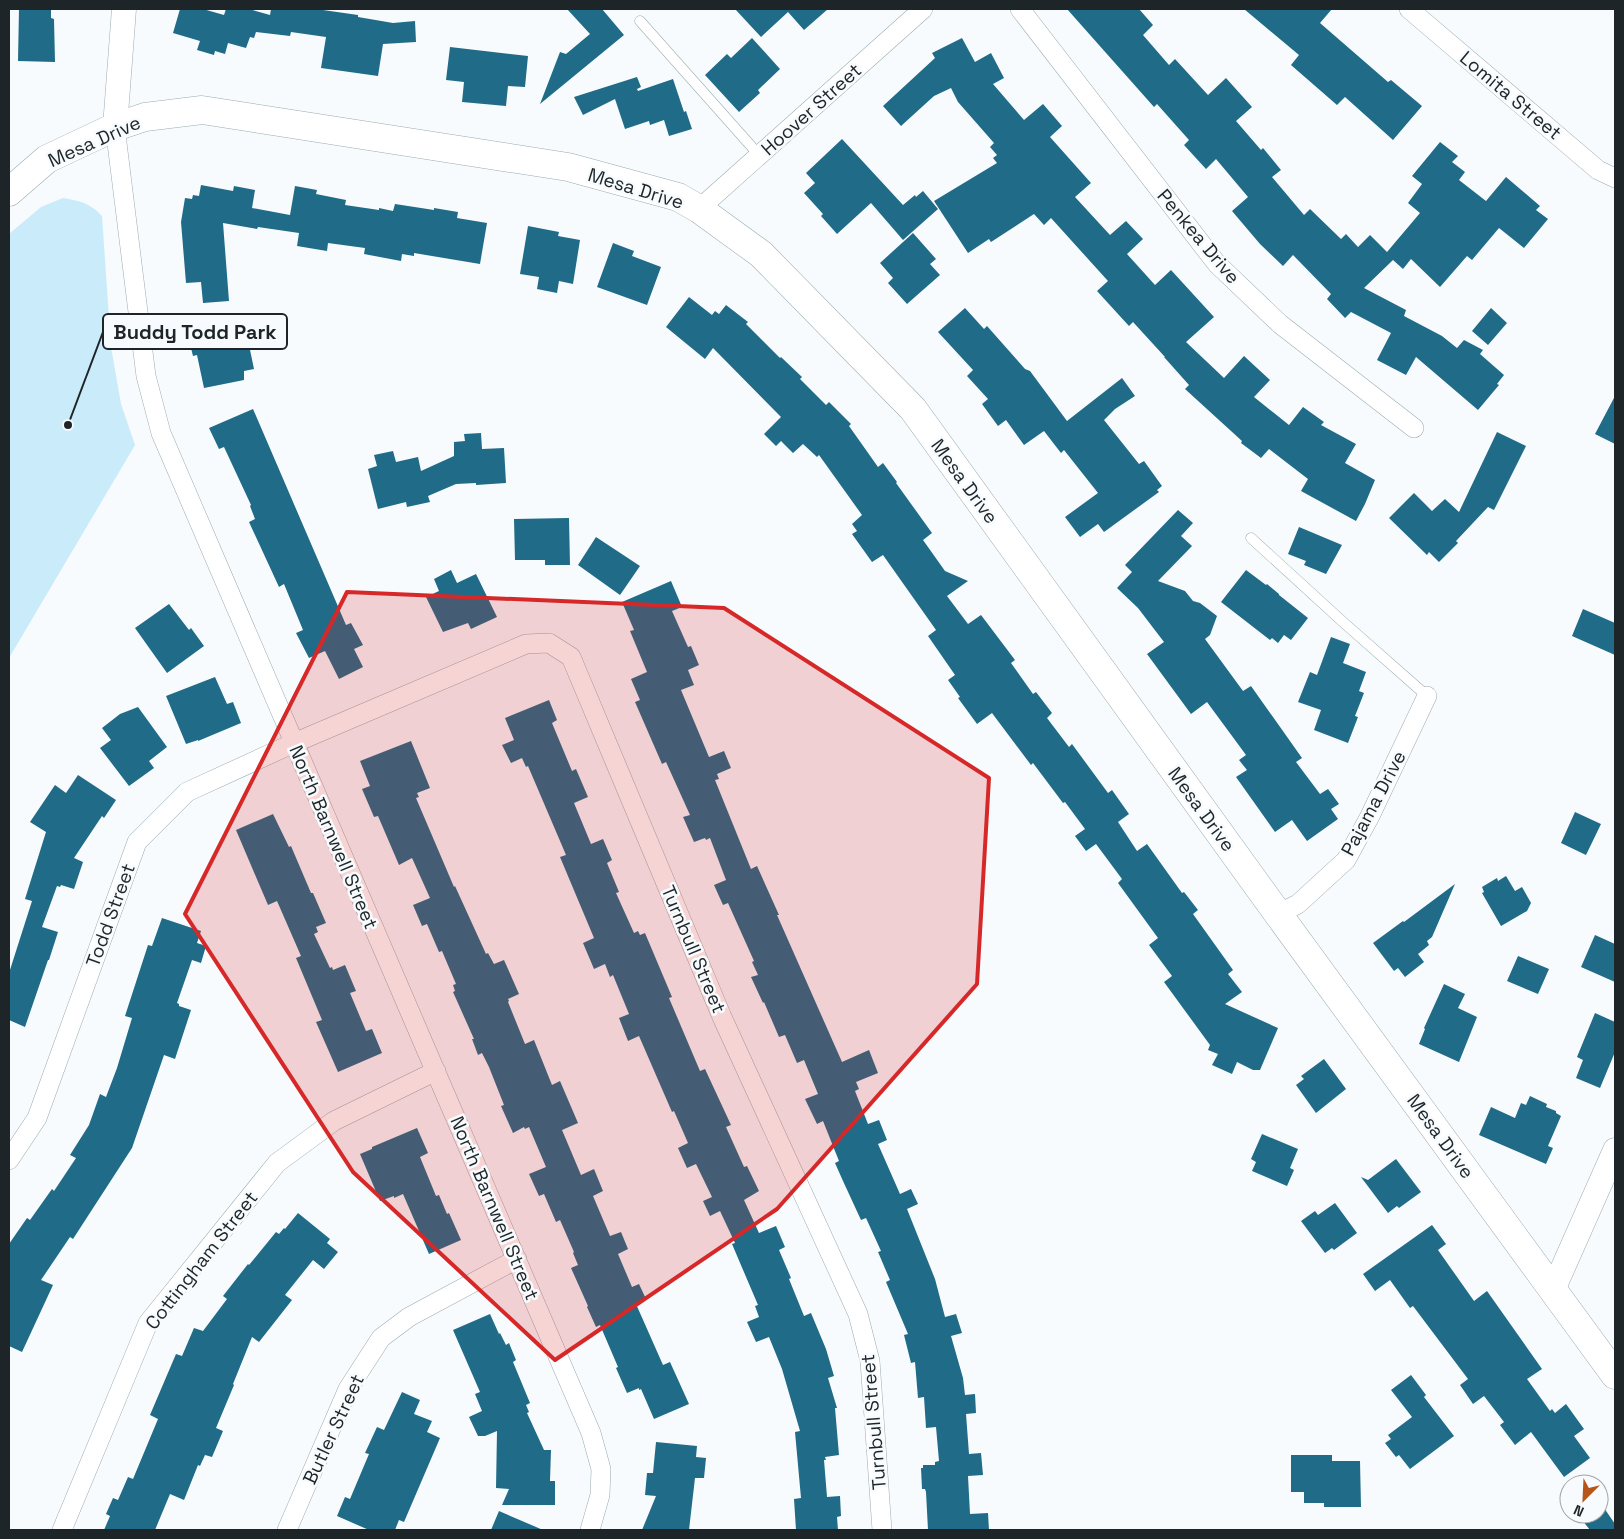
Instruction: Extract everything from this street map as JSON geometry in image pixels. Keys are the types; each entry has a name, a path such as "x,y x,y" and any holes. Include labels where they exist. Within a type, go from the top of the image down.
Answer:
{"main road":[{"name":"Mesa Drive","path":"9,192 47,159 115,127 145,117 202,110 568,168 678,197 699,209 761,254 913,409 1615,1376"}],"street":[{"path":"115,127 124,9"},
{"name":"Hoover Street","path":"699,209 923,9"},
{"name":"Penkea Drive","path":"1020,9 1217,264 1280,324 1414,428"},
{"name":"Lomita Street","path":"1409,9 1598,170 1615,178"},
{"name":"North Barnwell Street","path":"115,127 146,376 162,433 591,1433 601,1469 600,1495 590,1530"},
{"name":"Turnbull Street","path":"294,743 526,644 549,643 571,657 722,1017 858,1314 870,1361 882,1530"},
{"name":"Pajama Drive","path":"1278,914 1298,904 1346,860 1370,816 1427,696"},
{"name":"Todd Street","path":"9,1160 37,1118 137,842 187,792 294,743"},
{"name":"Cottingham Street","path":"62,1530 148,1323 277,1163 334,1121 436,1071"},
{"path":"1553,1290 1615,1150"},
{"name":"Butler Street","path":"287,1530 348,1389 381,1338 409,1317 517,1259"}],"lane":[{"path":"640,21 759,155"},
{"path":"1251,538 1427,696"}],"highlighted area":[{"path":"347,592 724,608 989,778 977,984 777,1209 555,1360 353,1172 185,914"}],"shaded area":[{"path":"63,198 84,203 102,216 111,347 121,404 135,445 9,658 9,234 41,207"}],"building":[{"path":"19,9 51,9 51,18 54,19 55,62 18,61"},
{"path":"180,9 203,9 224,15 226,9 249,9 270,15 271,9 316,9 358,15 358,17 393,23 415,21 416,42 383,44 378,76 321,68 326,37 291,32 290,36 256,32 254,38 250,37 246,48 228,43 225,54 215,51 214,55 197,50 200,41 173,33"},
{"path":"567,9 602,9 624,35 540,104 560,52 566,54 590,34"},
{"path":"735,9 828,9 804,30 788,12 761,37"},
{"path":"1067,9 1139,9 1153,25 1143,35 1169,65 1175,59 1208,95 1226,78 1252,107 1236,121 1261,150 1263,148 1281,170 1272,177 1304,215 1310,209 1341,239 1346,234 1358,247 1370,235 1387,252 1420,213 1408,203 1422,184 1412,176 1440,142 1458,156 1452,162 1465,172 1459,180 1486,201 1506,177 1540,206 1536,210 1548,219 1524,248 1499,228 1472,260 1467,256 1440,287 1411,259 1403,269 1393,260 1364,288 1406,310 1404,316 1442,336 1457,348 1464,340 1483,350 1480,354 1504,375 1497,384 1499,385 1478,410 1416,357 1406,375 1377,360 1391,333 1351,312 1345,318 1327,299 1331,294 1293,255 1283,266 1260,244 1232,211 1248,197 1216,159 1206,169 1184,145 1189,140 1157,104 1154,107"},
{"path":"1244,9 1332,9 1320,23 1388,82 1391,80 1422,106 1393,140 1345,97 1337,105 1291,65 1299,55"},
{"path":"752,38 780,69 758,90 760,93 739,112 705,75 727,54 731,58"},
{"path":"962,38 975,62 991,53 1004,78 993,84 1024,120 1043,104 1062,126 1050,137 1091,183 1075,197 1110,235 1126,221 1143,239 1127,254 1155,285 1171,270 1214,317 1186,342 1224,378 1244,356 1270,380 1254,397 1289,425 1303,407 1324,422 1321,425 1356,444 1345,463 1375,480 1356,521 1301,491 1308,479 1269,449 1261,458 1241,443 1242,441 1185,389 1189,385 1165,357 1133,322 1129,326 1097,291 1108,281 1051,218 1044,225 1034,214 991,242 989,239 968,253 934,201 997,163 993,158 997,155 990,147 994,143 958,102 951,88 934,96 901,126 883,106 935,58 932,53"},
{"path":"450,47 528,56 525,87 508,86 506,106 462,102 464,82 446,80"},
{"path":"637,77 641,87 637,89 638,91 673,79 692,129 669,136 664,120 650,125 649,121 625,129 615,99 583,115 574,97"},
{"path":"842,139 903,205 923,191 938,209 903,240 871,203 837,234 821,216 823,214 804,193 815,183 806,173"},
{"path":"201,185 233,191 234,186 255,190 252,208 290,215 295,186 317,190 316,194 346,200 345,205 393,211 395,204 458,212 457,218 487,223 480,264 414,253 414,256 402,254 401,261 364,254 365,248 328,243 327,251 297,246 299,233 258,227 257,229 223,223 229,301 203,303 201,282 186,283 181,222 185,198 192,199 193,195 199,196"},
{"path":"528,226 559,232 558,236 580,240 573,284 559,281 557,293 537,289 539,277 520,274"},
{"path":"913,233 936,259 930,264 940,275 907,304 888,283 893,278 880,263"},
{"path":"613,243 634,251 632,256 661,267 647,305 597,287"},
{"path":"689,297 712,315 715,311 719,314 726,305 748,322 746,324 802,377 800,379 826,405 829,402 851,424 849,426 878,467 883,463 932,533 923,540 945,571 968,581 947,596 968,624 981,615 1015,660 1011,663 1033,694 1036,692 1052,713 1047,718 1069,747 1072,744 1108,793 1112,790 1129,814 1118,822 1137,851 1147,844 1182,893 1184,892 1198,910 1193,914 1233,970 1228,974 1242,992 1225,1004 1278,1028 1260,1070 1253,1070 1237,1062 1232,1074 1212,1065 1218,1054 1208,1050 1210,1045 1164,982 1172,976 1149,945 1158,938 1118,883 1122,879 1096,844 1086,851 1075,836 1085,829 1033,763 1031,765 992,713 977,724 958,698 960,697 948,680 955,675 928,636 936,630 883,555 872,562 852,534 857,531 852,524 862,515 819,455 817,457 803,444 793,453 781,441 776,446 764,434 781,417 713,348 705,359 666,327"},
{"path":"965,308 984,329 987,326 1025,369 1030,371 1067,421 1122,378 1135,396 1115,409 1104,420 1139,464 1144,461 1162,486 1157,490 1159,492 1104,532 1098,524 1080,537 1065,517 1098,493 1064,450 1061,453 1044,431 1024,445 1006,420 998,426 982,404 988,399 967,376 973,370 938,332"},
{"path":"1491,308 1507,323 1488,345 1472,331"},
{"path":"269,323 273,341 249,345 254,369 244,371 244,380 204,388 197,355 193,356 189,340"},
{"path":"1615,396 1615,444 1595,434"},
{"path":"253,409 346,625 351,623 363,645 354,649 363,667 339,679 325,651 309,658 296,633 303,630 284,584 279,587 249,522 255,519 251,505 224,447 219,449 209,428"},
{"path":"1497,432 1526,446 1494,510 1488,507 1456,541 1458,543 1439,562 1429,552 1427,555 1389,518 1414,493 1432,511 1445,499 1459,512"},
{"path":"481,433 482,449 504,448 506,483 456,484 428,496 430,502 407,507 406,502 378,509 368,469 377,466 374,455 393,451 396,462 418,457 421,471 454,456 454,442 465,441 464,434"},
{"path":"1178,510 1193,523 1181,536 1192,546 1158,581 1185,591 1193,601 1200,603 1217,616 1210,635 1205,639 1243,691 1251,686 1302,758 1296,762 1320,794 1328,789 1339,804 1331,809 1338,819 1307,841 1292,820 1275,832 1236,777 1247,770 1239,760 1246,755 1207,702 1191,714 1147,654 1164,642 1138,608 1117,588 1132,572 1125,565"},
{"path":"569,518 570,565 545,565 545,560 515,560 514,519"},
{"path":"1299,527 1342,545 1326,574 1304,565 1306,561 1288,554"},
{"path":"596,537 640,566 620,595 578,565"},
{"path":"451,570 457,583 476,574 497,617 471,629 468,623 443,632 426,597 439,591 434,579"},
{"path":"1246,570 1267,584 1308,618 1291,640 1284,635 1278,643 1272,638 1270,640 1221,602"},
{"path":"671,581 682,607 672,611 688,647 691,646 699,665 688,670 694,685 681,690 709,757 724,751 731,768 717,774 719,779 715,780 751,869 757,866 842,1062 869,1050 878,1073 856,1082 859,1089 855,1091 868,1124 879,1120 887,1140 878,1144 900,1194 911,1189 918,1204 907,1209 935,1279 945,1317 956,1314 962,1333 951,1336 963,1378 965,1395 975,1394 976,1413 966,1414 969,1454 981,1453 983,1475 968,1476 970,1514 988,1513 989,1530 928,1530 926,1492 925,1489 922,1489 921,1468 923,1468 923,1465 935,1465 935,1462 939,1461 936,1427 926,1428 924,1397 918,1398 915,1362 911,1363 904,1335 908,1334 886,1282 890,1280 878,1252 881,1251 866,1218 861,1220 843,1181 835,1163 839,1161 823,1121 817,1124 805,1099 818,1094 804,1060 797,1063 785,1035 779,1037 751,977 758,975 752,962 754,961 728,903 723,905 714,885 726,880 710,838 694,842 683,817 690,815 666,762 662,764 635,702 640,700 631,679 647,672 630,631 634,630 622,602"},
{"path":"169,604 189,630 191,628 204,646 167,673 135,628"},
{"path":"1583,609 1615,623 1615,655 1572,636"},
{"path":"1331,637 1350,644 1343,663 1366,672 1359,691 1364,693 1355,716 1358,717 1348,743 1314,730 1321,710 1298,702 1310,672 1317,675"},
{"path":"215,677 227,704 233,702 241,723 186,744 166,696"},
{"path":"549,700 557,720 552,723 572,771 576,769 588,797 574,803 591,844 603,839 612,860 607,863 619,892 616,893 634,933 638,931 640,935 645,933 672,997 669,998 700,1071 705,1069 731,1125 726,1127 744,1167 747,1166 759,1191 744,1200 759,1233 776,1226 785,1247 779,1250 804,1316 811,1313 826,1349 834,1376 828,1378 837,1408 835,1408 839,1455 825,1457 826,1460 824,1460 827,1497 840,1496 841,1516 837,1517 838,1530 796,1530 794,1499 801,1498 795,1432 800,1431 782,1369 769,1337 756,1342 747,1322 759,1317 755,1306 758,1305 732,1244 735,1243 720,1211 710,1216 703,1201 712,1197 696,1164 687,1168 678,1148 688,1143 674,1111 672,1112 639,1036 628,1041 619,1018 629,1014 613,975 610,977 605,964 594,969 583,943 594,938 560,857 566,855 528,766 526,767 522,758 511,763 502,745 514,740 505,718"},
{"path":"138,707 167,747 149,761 154,768 129,786 100,748 111,740 102,728 120,714"},
{"path":"411,741 430,788 417,793 419,797 416,798 454,887 486,954 488,953 494,964 504,960 519,994 508,999 508,1002 525,1044 534,1040 552,1085 560,1081 578,1123 562,1130 581,1175 594,1169 603,1191 593,1196 610,1236 621,1232 628,1249 618,1254 632,1287 639,1284 646,1299 636,1304 663,1365 670,1362 689,1404 654,1419 641,1389 639,1390 639,1388 627,1393 600,1325 596,1327 571,1268 578,1265 560,1220 556,1222 544,1194 539,1196 529,1174 546,1167 529,1127 525,1129 524,1127 513,1133 501,1106 504,1105 489,1067 482,1053 478,1055 472,1039 474,1039 453,992 455,991 453,985 456,984 442,951 439,952 427,924 422,926 413,905 430,898 412,858 399,865 378,816 374,817 362,789 370,786 360,761"},
{"path":"78,775 116,800 104,818 102,816 74,858 83,862 74,889 61,885 60,887 57,886 42,927 58,932 25,1027 9,1020 9,973 32,901 25,899 46,832 30,822 55,785 66,793"},
{"path":"1575,812 1601,824 1586,855 1561,843"},
{"path":"273,814 289,847 291,846 326,923 316,927 318,932 314,934 330,968 332,967 333,970 345,965 356,991 350,993 366,1031 372,1029 382,1053 338,1072 316,1022 322,1020 296,958 301,956 277,901 268,905 236,830"},
{"path":"1506,876 1515,891 1522,887 1531,903 1527,911 1501,926 1482,893 1484,892 1482,887 1497,878 1498,881"},
{"path":"1455,884 1432,937 1427,941 1429,945 1418,954 1424,962 1405,977 1398,968 1394,971 1373,943"},
{"path":"162,918 201,931 197,943 206,946 201,963 192,960 177,1003 179,1006 191,1010 175,1059 164,1055 132,1148 73,1239 70,1237 41,1280 53,1285 22,1352 9,1346 9,1244 27,1218 30,1220 52,1189 54,1191 76,1158 70,1155 89,1125 100,1094 106,1097 132,1018 125,1016 148,945 152,946"},
{"path":"1595,935 1615,944 1615,982 1581,967"},
{"path":"1518,956 1549,969 1538,994 1507,981"},
{"path":"1444,984 1465,994 1458,1008 1477,1017 1459,1062 1419,1044 1424,1028"},
{"path":"1595,1013 1615,1022 1615,1052 1600,1088 1576,1078 1583,1060 1577,1057"},
{"path":"1324,1059 1346,1089 1316,1113 1296,1085 1304,1079 1301,1076"},
{"path":"1530,1096 1547,1104 1546,1107 1556,1111 1561,1116 1548,1146 1553,1148 1546,1164 1479,1135 1491,1107 1515,1118 1521,1103 1526,1105"},
{"path":"417,1128 428,1153 420,1157 436,1196 439,1195 461,1240 429,1254 403,1194 380,1201 360,1154"},
{"path":"1262,1134 1298,1149 1290,1168 1294,1170 1287,1186 1252,1171 1256,1162 1251,1159"},
{"path":"1396,1159 1421,1192 1399,1208 1397,1206 1388,1213 1361,1177 1368,1180"},
{"path":"1335,1203 1357,1233 1334,1250 1332,1248 1325,1253 1301,1221 1315,1211 1318,1215"},
{"path":"298,1213 330,1239 327,1243 338,1252 324,1269 313,1260 285,1295 292,1300 259,1342 252,1337 216,1428 223,1431 212,1457 205,1455 200,1466 198,1465 184,1500 170,1494 155,1530 104,1530 110,1516 106,1514 113,1498 118,1500 128,1477 133,1479 158,1419 150,1415 176,1354 182,1356 194,1328 203,1331 227,1299 223,1296 248,1264 276,1232 279,1234 285,1229"},
{"path":"1432,1225 1446,1244 1438,1250 1474,1301 1487,1291 1542,1369 1527,1379 1550,1411 1552,1409 1555,1413 1566,1404 1584,1429 1574,1436 1590,1458 1568,1474 1562,1474 1531,1432 1515,1445 1500,1425 1504,1422 1484,1396 1473,1404 1460,1385 1468,1379 1413,1306 1410,1308 1390,1280 1375,1291 1363,1274"},
{"path":"490,1314 506,1345 509,1343 516,1360 513,1362 530,1403 526,1405 529,1412 527,1413 544,1450 551,1450 550,1481 555,1481 555,1505 502,1505 509,1489 496,1488 497,1431 485,1436 478,1436 469,1417 482,1411 475,1394 480,1392 453,1330"},
{"path":"1411,1375 1426,1395 1424,1397 1454,1436 1410,1469 1399,1455 1396,1457 1385,1443 1391,1439 1388,1435 1412,1417 1391,1390"},
{"path":"402,1392 420,1400 414,1414 432,1421 427,1432 440,1438 404,1522 399,1520 395,1530 369,1530 337,1516 345,1497 350,1499 369,1454 365,1453 377,1427 384,1430"},
{"path":"656,1442 697,1446 696,1457 706,1458 704,1478 695,1478 689,1530 642,1530 656,1496 645,1495 647,1473 653,1473"},
{"path":"1291,1455 1332,1455 1332,1461 1360,1461 1361,1507 1324,1507 1324,1503 1304,1503 1304,1492 1291,1492"},
{"path":"499,1511 543,1530 491,1530"},
{"path":"1609,1515 1615,1524 1615,1530 1590,1530 1585,1524 1609,1524"}],"place":[{"name":"Buddy Todd Park","path":"68,425"}]}
